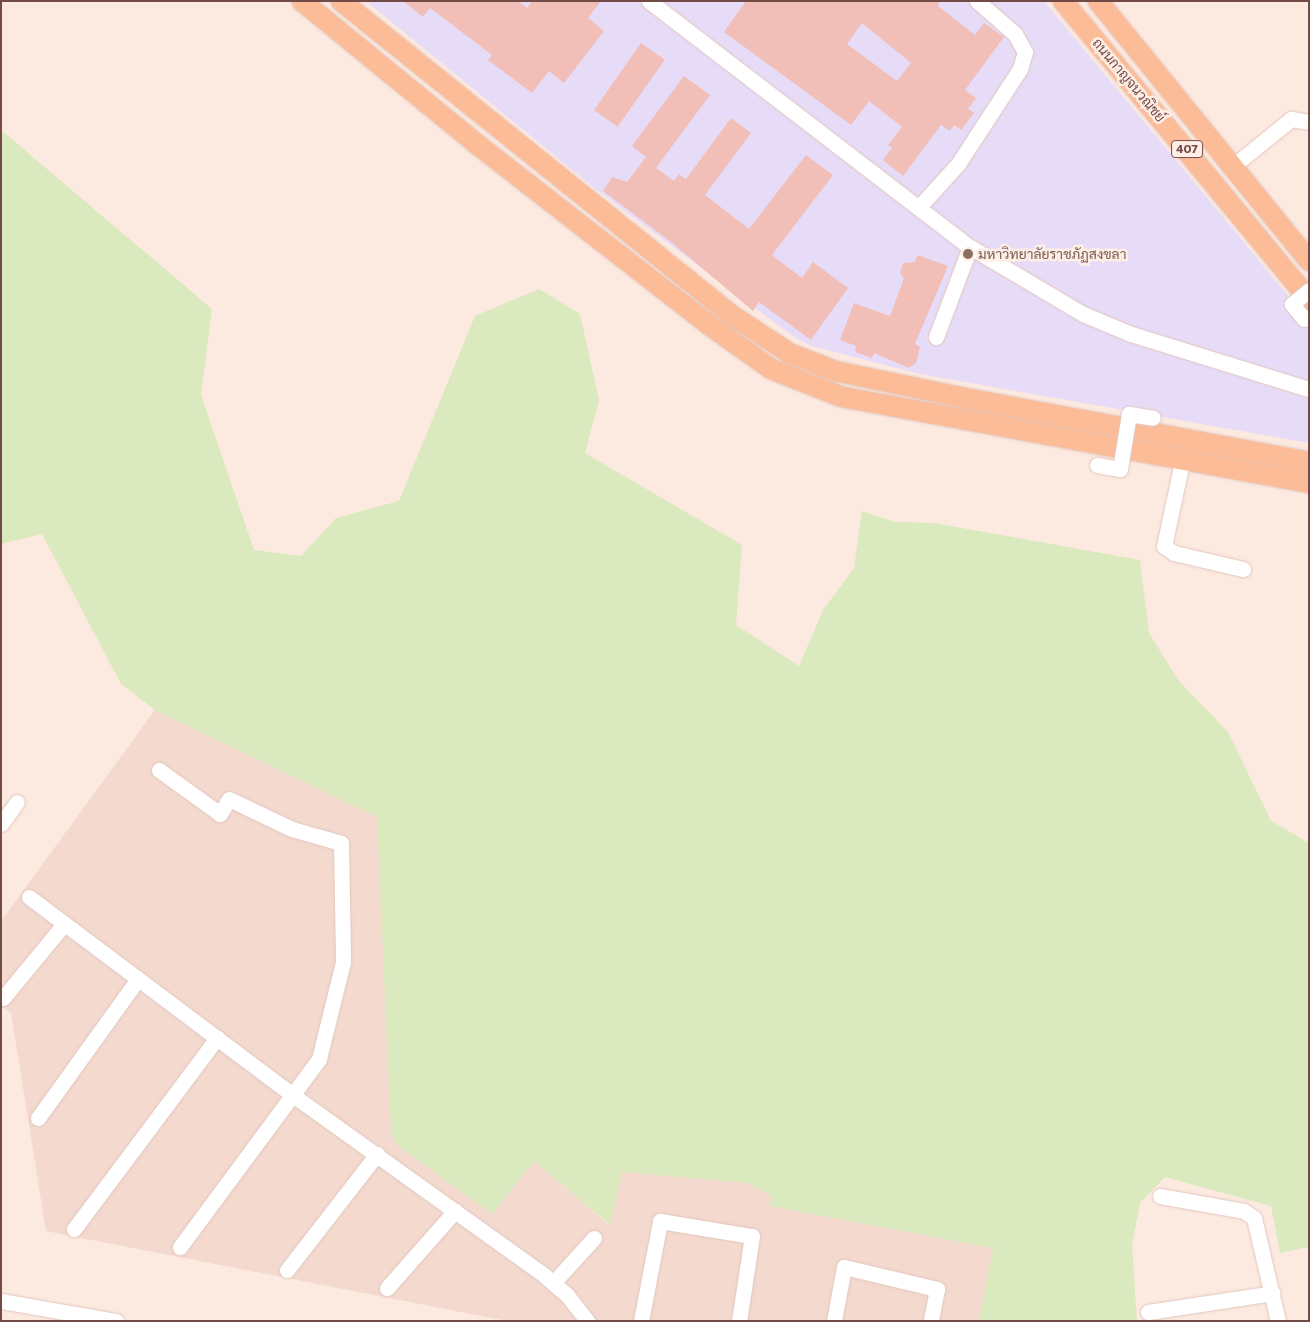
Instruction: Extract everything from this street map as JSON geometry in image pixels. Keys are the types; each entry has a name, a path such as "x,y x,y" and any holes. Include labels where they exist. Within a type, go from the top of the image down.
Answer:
{"main road":[{"path":"302,1 485,151 708,324 771,369 842,397 1182,462 1309,483"},
{"path":"341,1 730,314 789,353 835,370 960,397 1309,462"},
{"name":"ถนนกาญจนวณิชย์","path":"1063,1 1309,299"},
{"name":"ถนนกาญจนวณิชย์","path":"1107,4 1232,166 1309,261"},
{"path":"1220,444 1253,444 1309,453"}],"street":[{"path":"649,1 970,247 1084,314 1131,334 1309,389"},
{"path":"919,207 958,164 1020,69 1025,52 1015,34 977,1"},
{"path":"1232,166 1291,119 1309,122"},
{"path":"936,337 970,247"},
{"path":"1304,319 1292,304 1309,290"},
{"path":"1097,465 1120,469 1129,414 1153,418"},
{"path":"1182,462 1164,546 1174,553 1243,569"},
{"path":"159,770 220,814 229,799 292,829 341,843 343,962 323,1048 294,1096 180,1247"},
{"path":"1,824 17,802"},
{"path":"29,898 294,1096 455,1210 553,1283 588,1321"},
{"path":"3,998 64,924"},
{"path":"38,1118 138,979"},
{"path":"74,1229 217,1038"},
{"path":"287,1270 377,1154"},
{"path":"1160,1196 1244,1211 1254,1218 1278,1321"},
{"path":"387,1288 455,1210"},
{"path":"641,1321 660,1221 752,1236 739,1321"},
{"path":"553,1283 594,1238"},
{"path":"834,1321 844,1267 937,1289 931,1321"},
{"path":"1148,1312 1273,1293"},
{"path":"1,1301 116,1321"}],"shaded area":[{"name":"มหาวิทยาลัยราชภัฏสงขลา","path":"366,1 1044,1 1309,321 1309,443 920,374 811,346 791,335 593,187"},
{"path":"155,710 377,817 391,1132 397,1145 492,1214 534,1161 609,1225 621,1172 748,1183 771,1196 770,1206 994,1248 979,1321 507,1321 46,1231 11,1013 1,1006 1,921"}],"green space":[{"path":"1,130 212,309 201,395 254,550 301,556 336,518 399,501 475,316 539,289 580,314 599,400 585,453 742,545 736,625 799,666 823,610 854,568 862,511 895,522 934,523 1140,560 1149,633 1178,680 1228,732 1271,821 1309,843 1309,1247 1280,1253 1271,1206 1165,1177 1140,1203 1132,1245 1137,1321 979,1321 993,1248 770,1206 771,1196 748,1183 622,1172 610,1225 534,1161 492,1214 397,1145 391,1133 377,817 155,710 121,684 42,534 1,544"}],"building":[{"path":"403,1 519,1 527,8 532,1 601,1 588,18 604,31 564,83 549,71 532,93 488,60 492,55 430,8 423,17"},
{"path":"746,1 940,1 938,6 975,35 984,23 1004,37 965,90 976,98 968,109 974,113 961,130 954,125 950,131 941,125 903,176 883,160 892,148 888,145 902,127 869,101 851,125 724,32","holes":["862,23 911,63 897,81 847,44"]},
{"path":"641,43 665,60 618,127 594,110"},
{"path":"684,76 710,95 656,168 674,181 679,174 686,179 731,118 751,133 705,195 749,229 806,155 833,175 772,255 802,278 813,262 848,288 811,340 759,302 753,311 671,242 603,191 612,177 627,182 646,157 632,146"},
{"path":"917,255 948,266 915,344 920,347 916,363 909,368 874,353 872,358 855,352 856,346 840,340 854,303 890,316 904,278 900,273 903,263 915,262"}],"place":[{"name":"มหาวิทยาลัยราชภัฏสงขลา","path":"968,254"}]}
